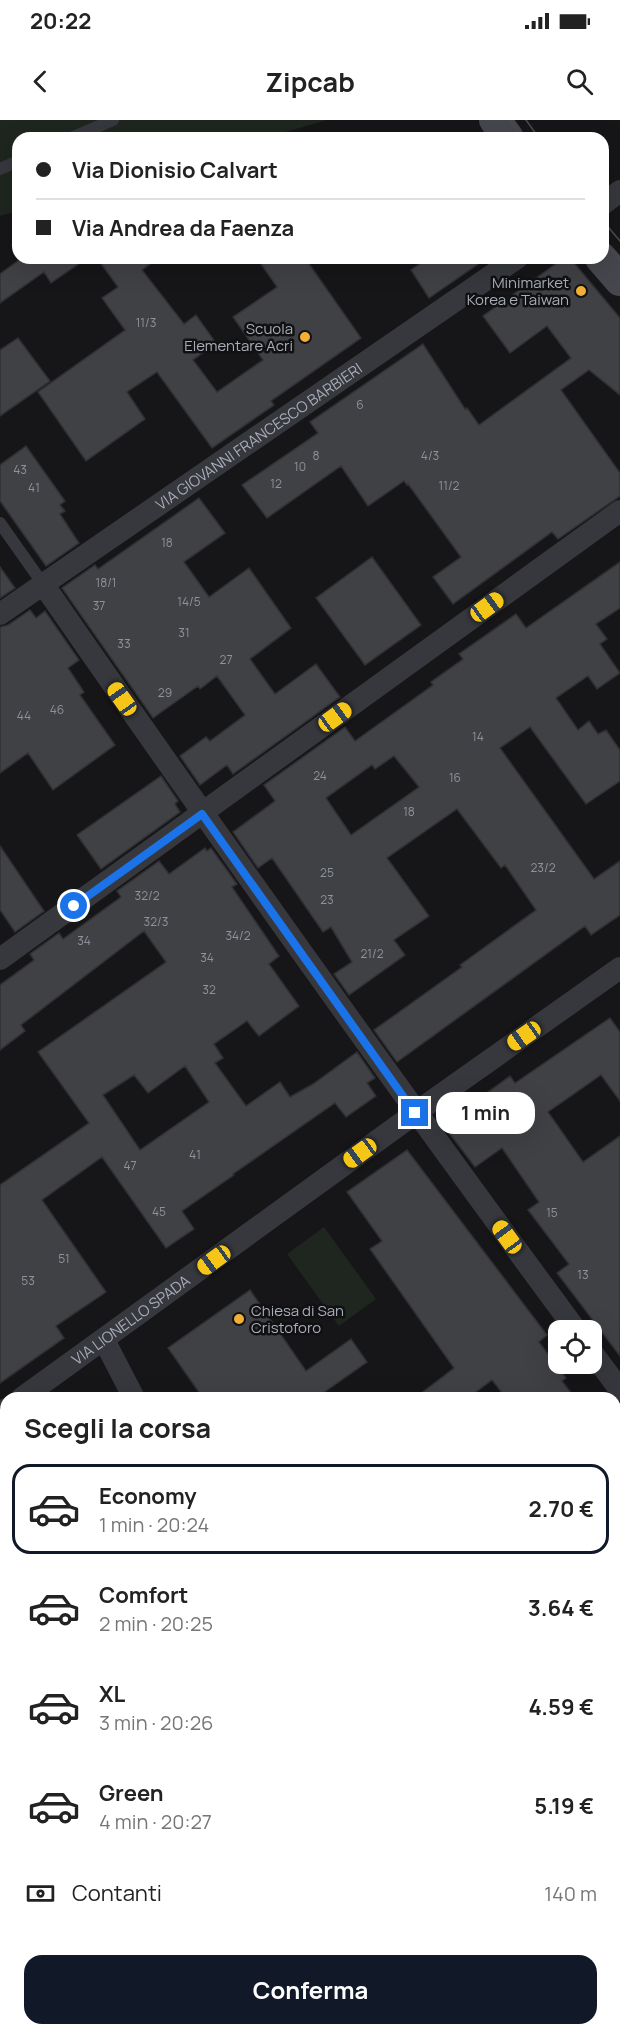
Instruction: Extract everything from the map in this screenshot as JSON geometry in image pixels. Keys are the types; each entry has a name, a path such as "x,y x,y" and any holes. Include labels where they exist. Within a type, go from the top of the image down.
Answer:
{"main road":[{"path":"606,264 620,280"}],"street":[{"name":"VIA GIOVANNI FRANCESCO BARBIERI","path":"0,614 509,264"},
{"path":"0,959 620,511"},
{"path":"43,584 202,814 415,1113 569,1320"},
{"name":"VIA LIONELLO SPADA","path":"30,1392 415,1113 620,968"},
{"path":"104,1340 131,1392"},
{"path":"602,1366 620,1390"}],"lane":[{"path":"86,132 113,120"},
{"path":"0,523 43,584"}],"shaded area":[{"path":"0,120 327,120 286,132 12,132 12,213 0,216"},
{"path":"324,1227 376,1299 339,1326 287,1254"}],"building":[{"path":"14,264 78,264 51,283 44,272 0,303 0,274"},
{"path":"101,264 150,264 142,270 184,324 196,315 216,343 193,360 217,392 263,360 233,317 277,287 261,264 309,264 361,338 271,401 274,405 212,448 157,372 127,392 145,419 86,461 38,392 125,330 102,298 118,287"},
{"path":"420,264 478,264 429,298 411,270"},
{"path":"556,264 575,264 620,318 620,395 589,370 561,390 620,473 620,496 558,539 552,532 453,604 433,577 461,557 404,481 368,506 341,466 267,518 242,485 318,433 310,422 423,344 465,409 467,408 479,425 571,358 547,326 510,353 483,316"},
{"path":"18,338 50,381 0,416 0,350"},
{"path":"26,446 65,501 60,505 65,511 60,514 79,543 46,566 0,501 0,465"},
{"path":"199,498 225,533 184,562 209,597 249,568 291,628 250,659 275,694 316,664 340,697 233,774 227,765 200,785 180,756 206,737 210,741 245,715 217,676 200,689 198,686 153,718 62,588 95,565 98,569"},
{"path":"372,557 421,625 365,665 316,598"},
{"path":"620,562 620,608 596,624 607,639 600,644 620,673 597,689 588,676 556,698 578,730 589,721 598,734 606,730 620,750 620,781 586,804 530,727 500,748 594,879 620,861 620,915 591,935 585,926 397,1062 374,1030 536,910 505,865 501,868 457,809 387,858 429,916 394,940 405,955 349,995 334,974 352,962 331,927 323,932 272,858 258,868 233,832 275,801 264,785 345,727 355,741 433,685 431,682 463,659 459,654 516,614 526,628","holes":["394,756 419,787 351,835 326,798 372,765 375,769"]},
{"path":"0,567 15,588 0,598"},
{"path":"30,610 36,618 45,611 79,660 68,668 84,692 80,695 115,745 53,790 28,753 0,773 0,627 8,625"},
{"path":"161,776 178,801 175,804 180,812 101,869 77,835"},
{"path":"0,846 44,911 15,932 0,910"},
{"path":"205,848 207,851 211,848 237,884 232,887 279,956 269,964 299,1006 259,1036 247,1021 214,1044 223,1058 215,1063 246,1106 280,1082 290,1097 313,1084 357,1052 375,1078 367,1083 376,1096 346,1117 335,1103 233,1174 182,1211 194,1229 166,1248 102,1157 42,1200 106,1292 56,1326 64,1338 0,1383 0,1185 89,1123 38,1052 166,962 144,931 21,1025 25,1031 0,1050 0,985 34,960 30,954 59,933 63,939 121,897 117,891 159,861 169,874","holes":["185,1066 209,1102 140,1150 103,1095 134,1075 148,1093"]},
{"path":"610,1018 620,1032 620,1101 601,1075 548,1112 583,1162 620,1136 620,1356 602,1332 602,1320 593,1320 557,1273 569,1264 528,1210 539,1202 502,1148 475,1167 443,1125 510,1076 515,1083"},
{"path":"407,1150 547,1335 539,1342 548,1354 548,1374 563,1374 566,1378 562,1381 570,1392 501,1392 492,1380 476,1392 423,1392 454,1368 370,1249 382,1241 347,1192"},
{"name":"Chiesa di San Cristoforo","path":"250,1290 306,1371 351,1339 367,1362 324,1392 199,1392 168,1348"}],"tram line":[{"path":"510,120 519,132"},
{"path":"526,120 535,132"},
{"path":"609,228 620,241"},
{"path":"609,247 620,260"}],"place":[{"name":"Minimarket Korea e Taiwan","path":"581,291"},
{"name":"Scuola Elementare Acri","path":"305,337"},
{"name":"Chiesa di San Cristoforo","path":"239,1319"}],"route":[{"path":"74,906 202,814 415,1113"}]}
